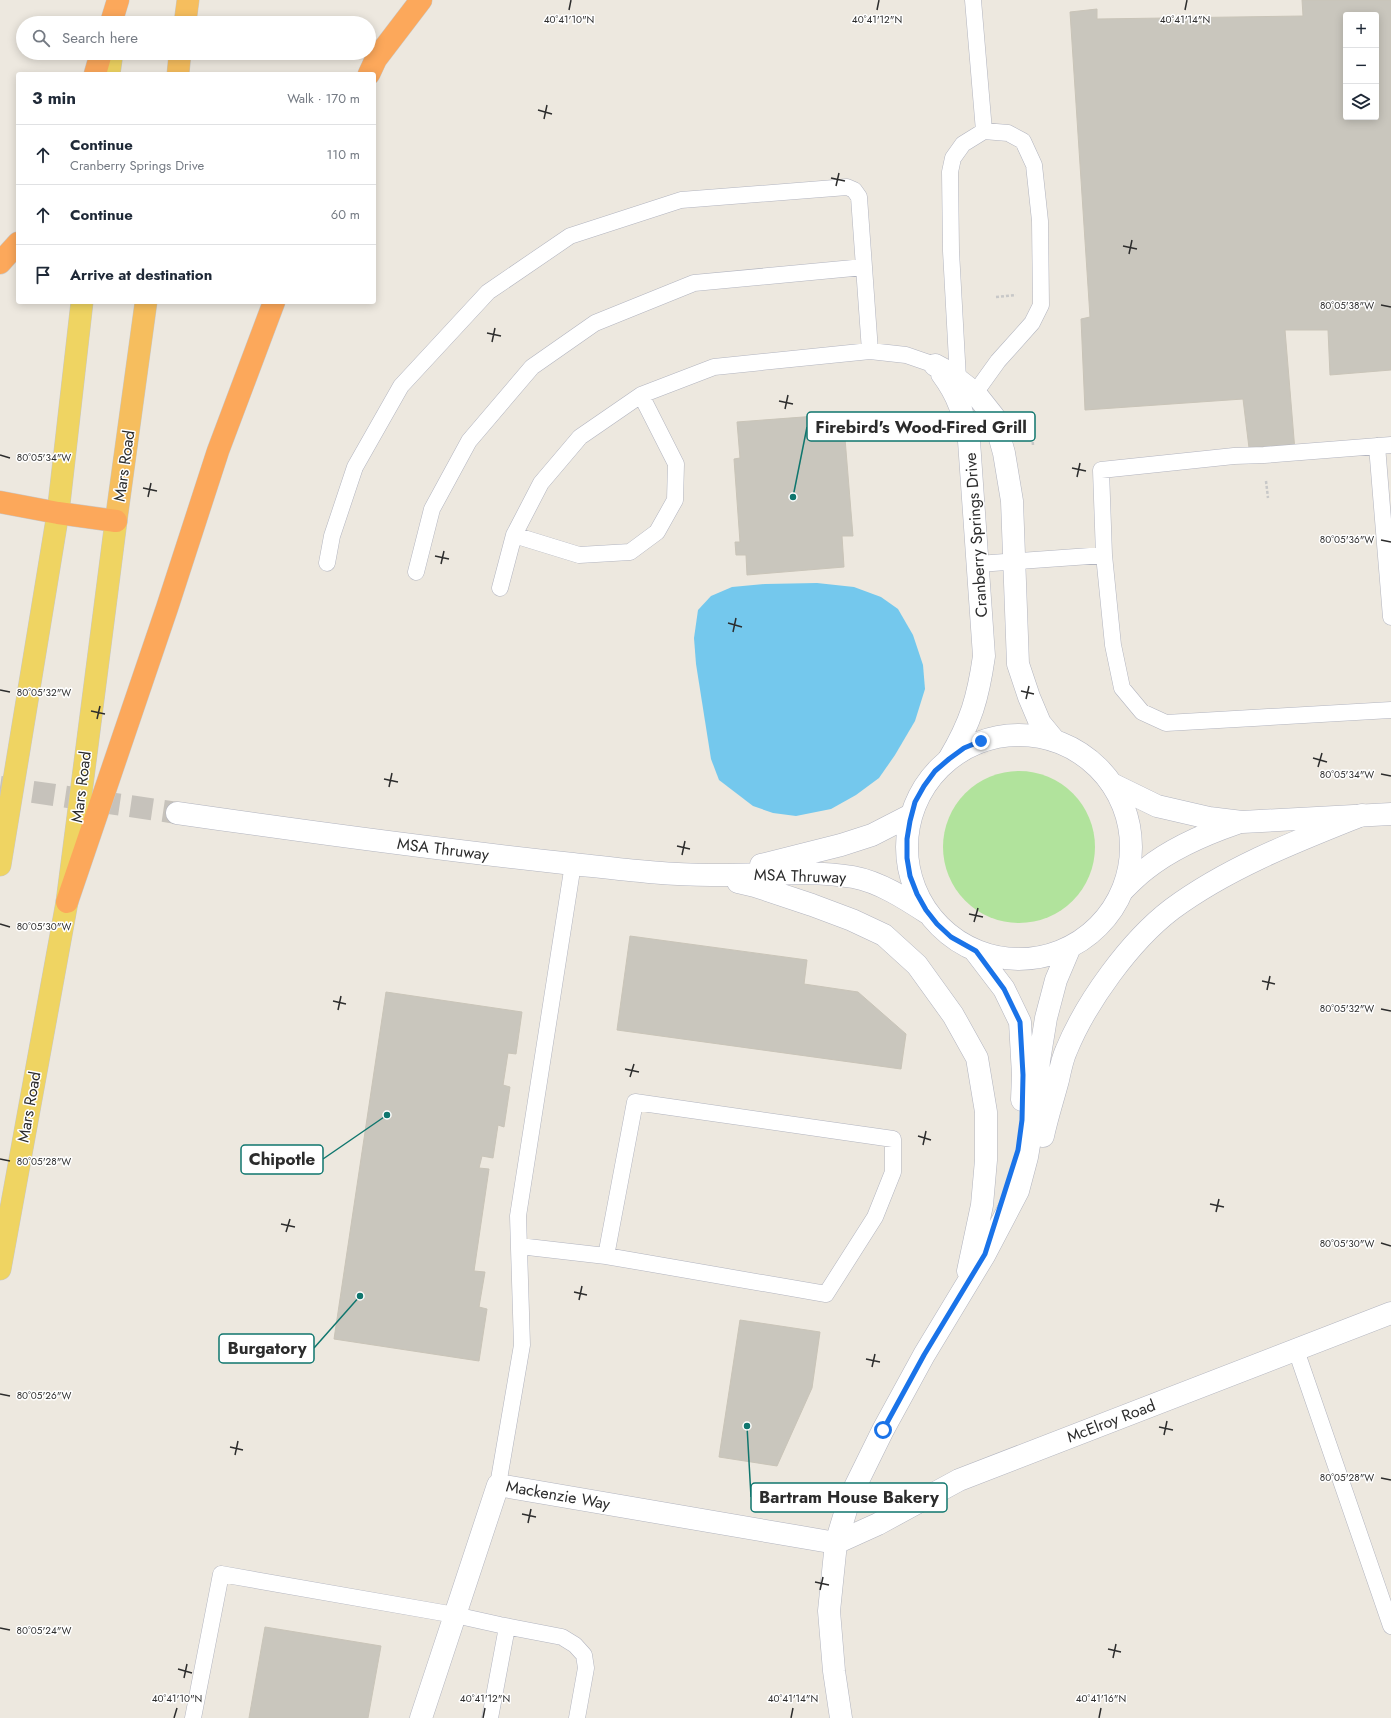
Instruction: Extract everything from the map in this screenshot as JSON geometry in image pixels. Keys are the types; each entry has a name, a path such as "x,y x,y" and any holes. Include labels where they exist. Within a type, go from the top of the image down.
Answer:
{"highway":[{"path":"113,16 118,0"},
{"path":"186,16 188,0"},
{"path":"376,59 421,0"},
{"path":"96,72 99,60"},
{"path":"178,72 179,60"},
{"path":"370,72 376,60"},
{"path":"0,262 16,244"},
{"name":"Mars Road","path":"116,521 146,304"},
{"path":"66,902 167,608 218,451 273,304"},
{"path":"0,502 58,513 116,521"}],"main road":[{"path":"116,16 118,0"},
{"path":"109,72 111,60"},
{"path":"0,865 58,513 82,304"},
{"name":"Mars Road","path":"0,1269 66,902 116,521"}],"street":[{"name":"Cranberry Springs Drive","path":"935,365 958,380 974,393 994,417 1004,453 1012,501 1018,664 1028,697 1040,723 1054,740"},
{"name":"Cranberry Springs Drive","path":"935,365 953,389 962,410 969,441 984,656 981,681 970,720 949,759"},
{"path":"1018,734 1054,740 1071,747 1100,769 1112,784 1121,800 1127,817 1131,854 1123,890 1103,921 1090,934 1070,947 1058,953 1039,957 1021,960 1002,959 976,951 951,937 929,914 917,894 910,876 907,858 907,839 911,815 915,802 935,771 949,759 976,743 999,736 1018,734"},
{"path":"1112,784 1157,806 1209,818 1242,822 1391,814"},
{"name":"MSA Thruway","path":"177,813 340,837 573,864 711,875 785,873 854,877 896,894 929,914"},
{"name":"MSA Thruway","path":"711,875 774,862 872,835 911,815"},
{"path":"985,1254 1028,1193 1036,1171 1045,1127 1065,1052 1084,1014 1108,979 1139,940 1172,910 1214,882 1261,857 1362,815"},
{"path":"1123,890 1146,868 1170,852 1195,839 1242,822"},
{"path":"711,875 755,886 812,905 852,920 884,936 917,965 954,1015 977,1058 986,1112 986,1160 982,1205 965,1287"},
{"path":"841,1718 834,1671 829,1611 836,1544 850,1497 883,1430 924,1355 985,1254 1018,1191 1027,1157 1035,1110 1039,1061 1046,1018 1056,980 1070,947"},
{"path":"976,951 1004,989 1020,1022 1023,1075 1022,1120 1018,1150 985,1254"},
{"name":"McElroy Road","path":"836,1544 878,1524 959,1480 1391,1313"},
{"name":"Mackenzie Way","path":"421,1718 498,1485 836,1544"}],"lane":[{"path":"973,0 984,130"},
{"path":"958,380 951,251 950,172 953,158 963,144 984,130 1008,133 1023,141 1034,165 1040,221 1041,305 1032,323 998,361 974,393"},
{"path":"327,563 332,536 355,467 401,386 488,292 570,236 681,200 847,187 854,190 859,197 870,351"},
{"path":"416,572 432,509 469,441 532,367 595,323 694,283 864,267"},
{"path":"500,588 514,535 541,483 580,437 641,396 714,367 870,351 906,355 935,365"},
{"path":"514,535 579,555 630,552 657,532 675,500 676,464 641,396"},
{"path":"1391,617 1384,446 1234,456 1101,470 1104,555 1112,645 1122,688 1142,712 1166,724 1391,710"},
{"path":"978,564 1014,563 1104,555"},
{"path":"498,1485 522,1345 518,1216 573,864"},
{"path":"519,1246 606,1256 826,1294 875,1217 893,1172 893,1139 635,1102 606,1256"},
{"path":"1296,1350 1391,1626"},
{"path":"193,1718 222,1574 455,1615 507,1627 562,1637 575,1645 584,1655 586,1668 577,1718"},
{"path":"490,1718 507,1627"}],"path":[{"path":"996,297 1024,295"},
{"path":"1266,477 1268,498"}],"green space":[{"path":"1012,771 1026,771 1041,774 1055,780 1073,793 1086,811 1092,825 1095,847 1092,869 1086,883 1073,901 1055,914 1041,920 1026,923 1012,923 997,920 983,914 971,906 960,895 952,883 946,869 943,854 943,840 946,825 952,811 960,799 971,788 983,780 997,774"}],"water":[{"path":"817,583 854,587 881,597 898,609 913,635 923,665 925,689 915,721 895,755 879,778 856,795 831,809 796,816 773,813 753,806 719,780 711,759 696,664 694,638 698,610 711,596 732,587 765,584"}],"building":[{"path":"1302,0 1391,0 1391,370 1330,375 1328,330 1285,330 1295,451 1250,456 1243,399 1085,410 1081,319 1090,317 1070,12 1097,9 1097,19 1303,16"},
{"path":"843,414 853,536 842,536 844,567 747,575 746,555 736,555 735,542 740,542 734,459 740,458 737,422"},
{"path":"630,936 807,960 804,984 858,992 906,1034 901,1069 617,1030"},
{"path":"386,992 522,1012 516,1054 508,1053 503,1085 510,1087 504,1127 498,1125 493,1158 482,1156 479,1168 489,1169 474,1271 485,1272 479,1307 487,1309 479,1361 334,1339"},
{"path":"740,1320 820,1332 812,1388 777,1466 719,1457"},
{"path":"265,1627 381,1646 368,1718 249,1718"}],"tunnel":[{"path":"0,787 177,813"}],"place":[{"name":"Firebird's Wood-Fired Grill","path":"793,497"},
{"name":"Chipotle","path":"387,1115"},
{"name":"Burgatory","path":"360,1296"},
{"name":"Bartram House Bakery","path":"747,1426"}],"route":[{"path":"883,1430 924,1355 985,1254 1018,1150 1022,1120 1023,1075 1020,1022 1004,989 992,970 976,951 951,937 937,924 926,910 917,894 910,876 907,858 907,839 910,821 915,802 924,786 935,771 949,759 964,748 981,741"}]}
